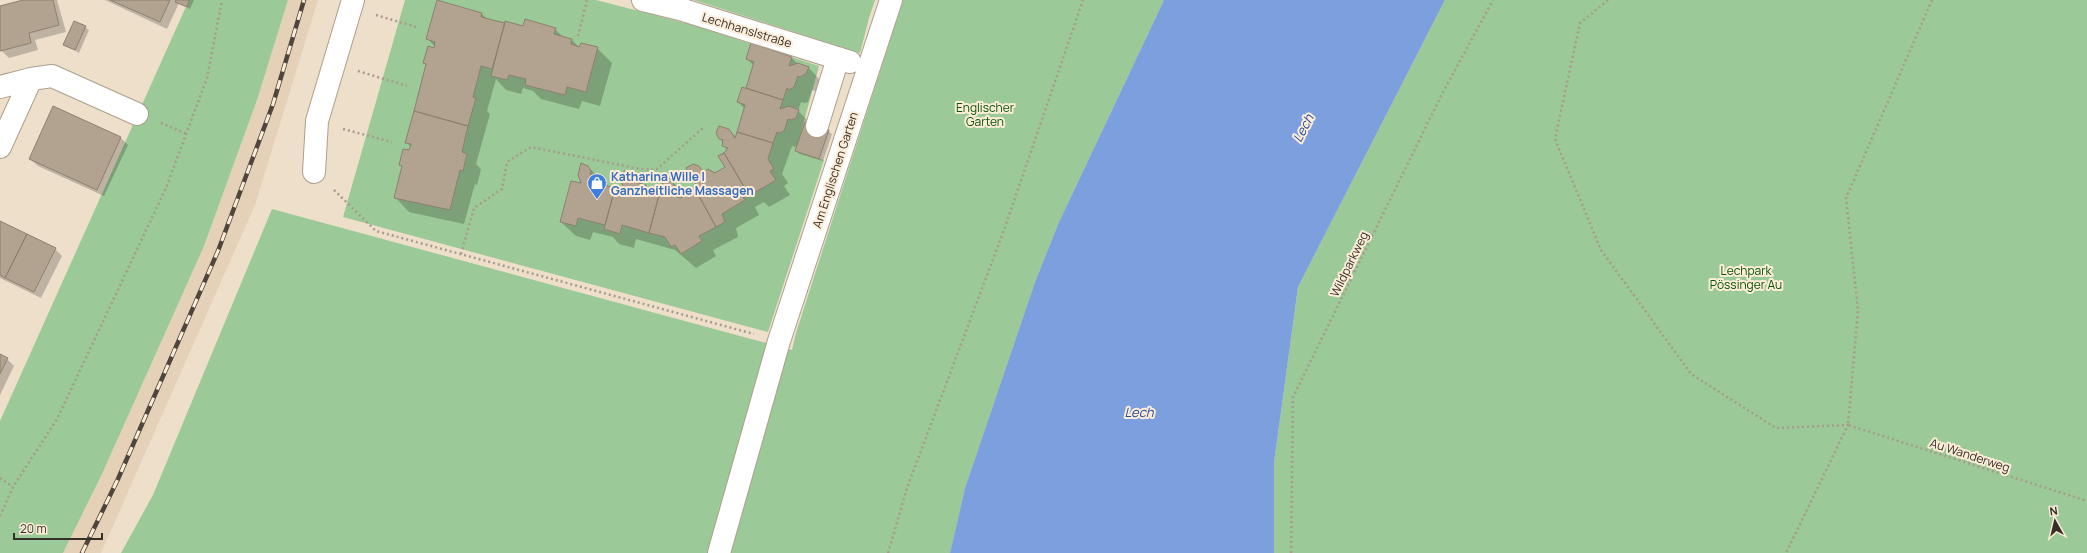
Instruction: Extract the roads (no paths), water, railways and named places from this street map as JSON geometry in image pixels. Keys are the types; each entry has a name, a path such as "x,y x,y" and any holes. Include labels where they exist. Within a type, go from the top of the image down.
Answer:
{"street":[{"name":"Lechhanslstraße","path":"643,0 680,9 844,60 817,126"},
{"name":"Am Englischen Garten","path":"719,553 779,341 891,0"},
{"path":"314,172 316,121 352,3"},
{"path":"0,88 31,79 52,76 137,114"},
{"path":"0,147 31,79"}],"water":[{"name":"Lech","path":"1164,0 1445,0 1298,287 1274,463 1274,553 950,553 965,488 1035,282 1059,222"}],"railway":[{"path":"82,553 118,479 218,251 273,104 304,0"}],"place":[{"name":"Katharina Wille I Ganzheitliche Massagen","path":"597,200"}],"park label":[{"name":"Englischer Garten","path":"985,114"},
{"name":"Lechpark Pössinger Au","path":"1746,277"}]}
